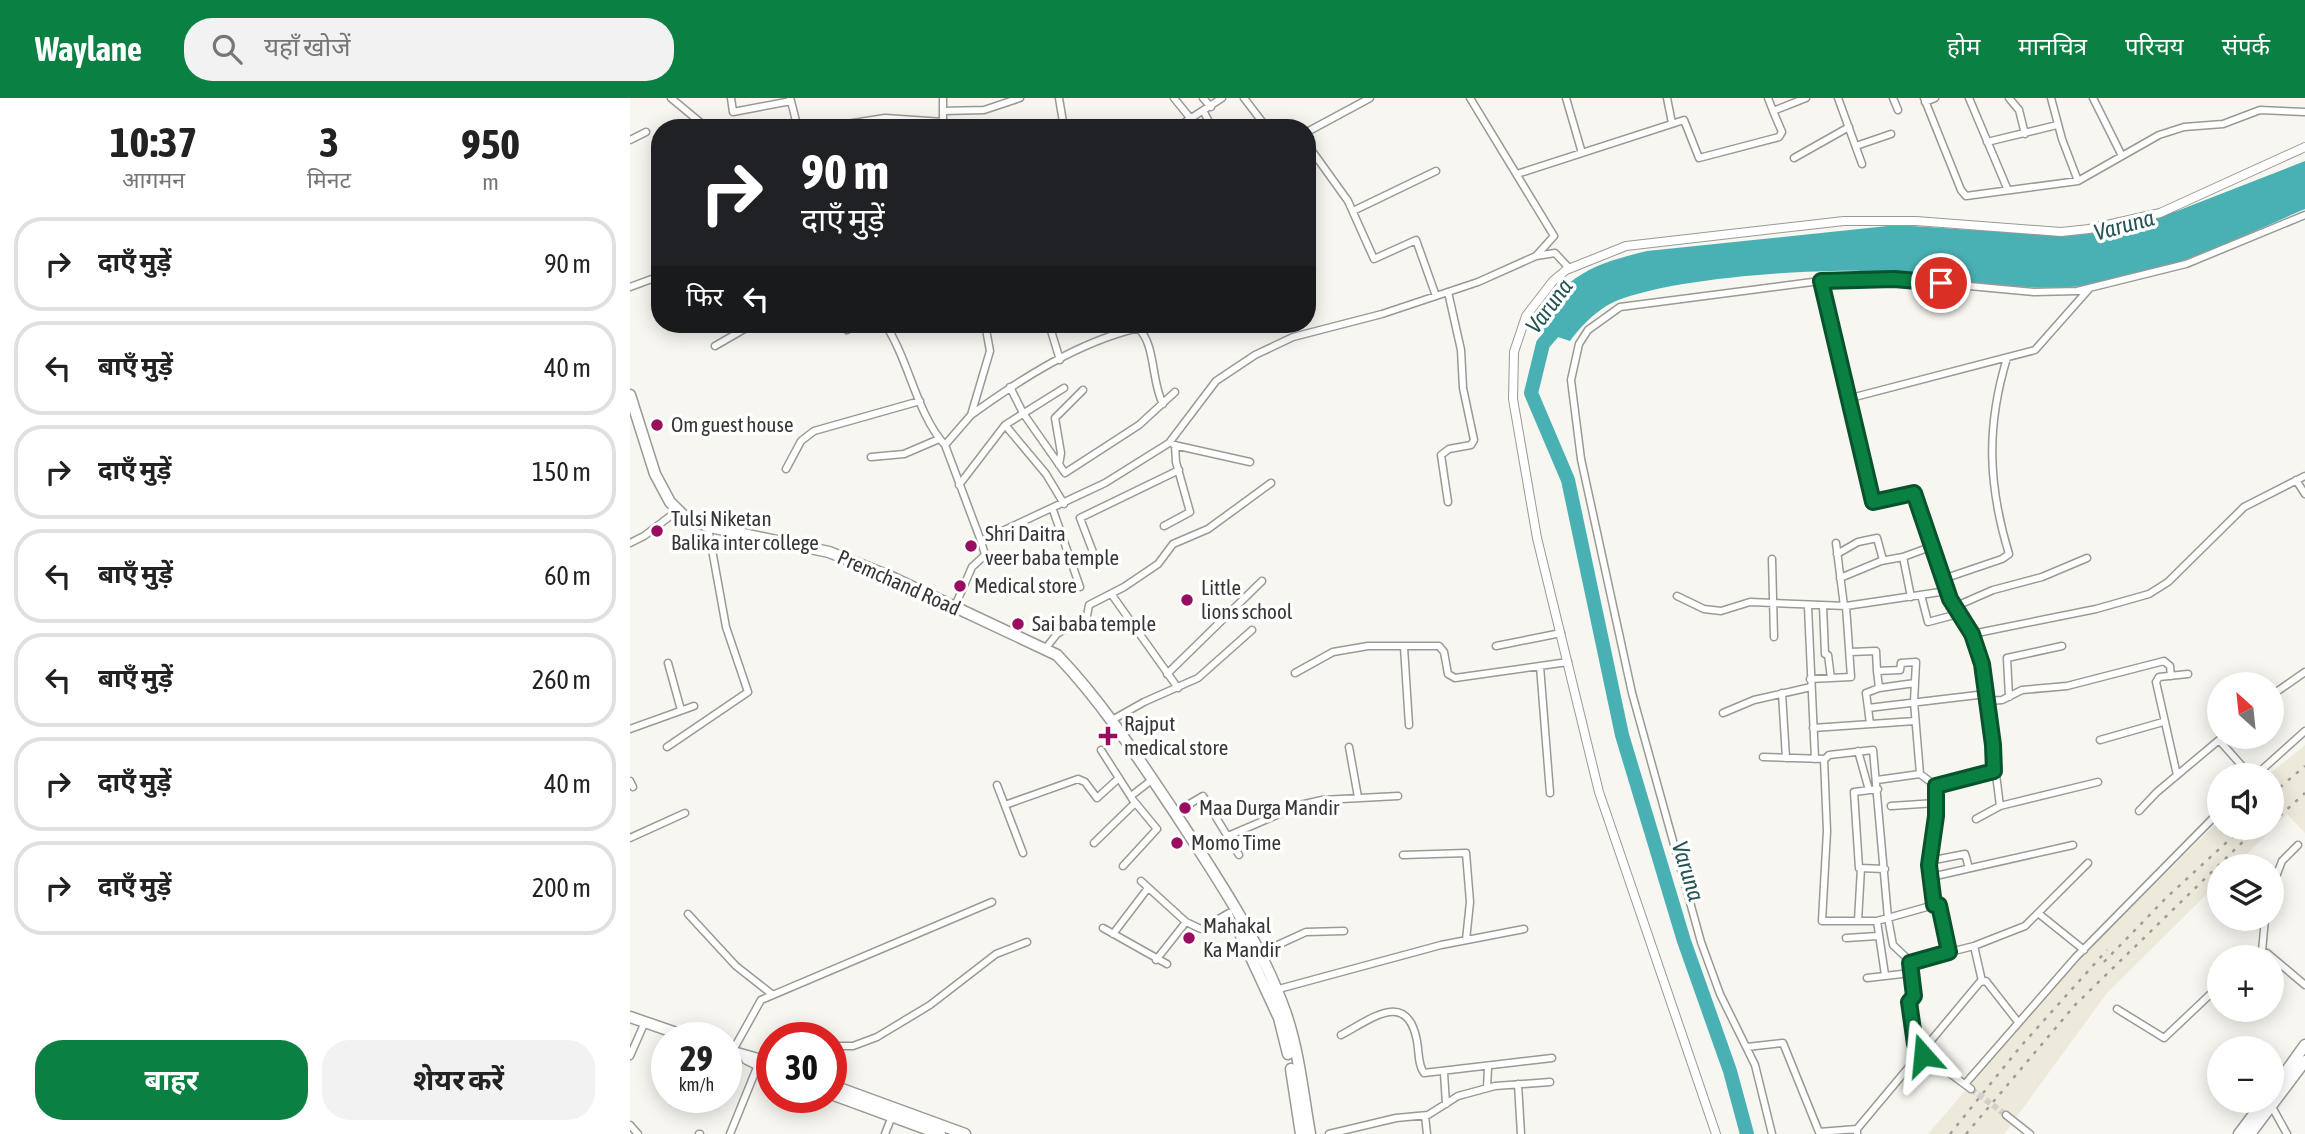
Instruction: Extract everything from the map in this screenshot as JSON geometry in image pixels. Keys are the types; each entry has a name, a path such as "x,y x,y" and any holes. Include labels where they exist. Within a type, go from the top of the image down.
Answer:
{"highway":[{"path":"630,396 655,474 675,513"},
{"path":"630,417 654,484 675,513"},
{"name":"Premchand Road","path":"675,513 691,527 709,533 791,549 886,580 1057,655 1112,720 1236,910 1275,990 1290,1029 1310,1134"},
{"name":"Premchand Road","path":"675,513 710,527 829,552 1070,669"},
{"name":"Premchand Road","path":"1177,818 1184,838 1230,913 1279,1018 1293,1075 1301,1134"},
{"path":"630,1017 651,1024"},
{"path":"2284,1074 2305,1045"},
{"path":"2284,1085 2305,1061"},
{"path":"847,1091 962,1133"},
{"path":"847,1100 940,1134"},
{"path":"2239,1134 2259,1113"},
{"path":"2250,1134 2262,1113"}],"street":[{"path":"671,98 696,119"},
{"path":"731,98 733,112 791,99 798,119"},
{"path":"943,98 943,119"},
{"path":"943,111 984,110 1020,98"},
{"path":"1059,98 1062,119"},
{"path":"1174,98 1191,119 1222,98"},
{"path":"1203,98 1210,107"},
{"path":"1244,98 1260,119"},
{"path":"1316,127 1370,98"},
{"path":"1470,98 1554,236 1536,256"},
{"path":"1566,98 1582,153"},
{"path":"1667,98 1672,123"},
{"path":"1517,174 1684,120 1699,158 1782,135 1768,98"},
{"path":"1773,111 1806,98"},
{"path":"1838,98 1862,164"},
{"path":"1893,98 1898,110"},
{"path":"1935,98 1924,100 1962,194 2078,181 2159,135 2184,127 2223,124 2260,110 2305,112"},
{"path":"1969,98 2007,188"},
{"path":"2009,98 2019,110 2025,134"},
{"path":"2051,98 2057,125 2078,181"},
{"path":"2094,98 2122,156"},
{"path":"1204,112 1208,119"},
{"path":"1987,142 2057,125"},
{"path":"1794,159 1849,127"},
{"path":"630,140 646,132"},
{"path":"1856,146 1891,134"},
{"path":"1713,1132 1617,850 1583,731 1526,487 1512,372 1517,338 1527,316 1553,281 1569,268 1605,252 1647,242 1812,224 1916,222 2062,232 2116,225 2160,214 2305,147"},
{"path":"1316,155 1333,176 1353,211 1374,259 1416,240 1436,296"},
{"path":"1353,211 1436,171"},
{"path":"1772,1134 1747,1047 1720,994 1701,942 1632,693 1581,459 1571,380 1573,363 1588,330 1620,307 1821,281 1894,279 2034,292 2090,289 2186,264 2305,215"},
{"path":"1316,330 1478,282 1536,256 1555,253 1569,268"},
{"path":"630,287 651,279"},
{"path":"1821,281 1873,502 1914,493 1947,591 1972,634 1987,698 2000,806"},
{"path":"1847,399 2035,350 2090,289"},
{"path":"1448,292 1461,350 1464,388 1474,439 1472,444 1449,449 1441,455 1448,502"},
{"path":"715,346 737,333"},
{"path":"889,333 927,423 945,445 985,555 972,567 967,584 953,610"},
{"path":"971,415 990,351 987,333"},
{"path":"1052,333 1060,360"},
{"path":"945,445 971,415 1010,387 1096,342 1124,333"},
{"path":"1141,333 1163,404"},
{"path":"981,541 1105,484 1172,444 1216,381 1255,355 1307,333"},
{"path":"1943,579 2002,559 2008,554 1995,497 1990,449 2000,379 2007,358"},
{"path":"1010,387 1023,413 1064,472 1069,472 1129,433 1175,391"},
{"path":"959,485 1005,425 1064,388"},
{"path":"1059,466 1061,453 1055,420 1083,390"},
{"path":"786,469 801,441 814,431 920,401"},
{"path":"1005,425 1046,474 1064,504"},
{"path":"871,457 904,454 939,439"},
{"path":"1172,444 1250,462"},
{"path":"1164,526 1190,512 1172,444"},
{"path":"1098,565 1081,517 1179,470"},
{"path":"1972,634 2096,609 2148,594 2168,582 2244,507 2305,476"},
{"path":"2296,480 2305,494"},
{"path":"1045,649 1057,634 1087,616 1089,605 1112,595 1158,564 1173,544 1208,529 1271,483"},
{"path":"1053,510 1080,587"},
{"path":"630,543 675,513"},
{"path":"667,747 748,692 726,627 709,533"},
{"path":"1837,554 1858,542 1877,538 1883,560"},
{"path":"1723,713 1754,699 1811,683 1852,677 1836,542"},
{"path":"1840,578 1883,560 1903,557 1933,546"},
{"path":"1903,557 1911,597"},
{"path":"1921,596 1928,622 1993,590 2042,577 2087,558"},
{"path":"1772,559 1774,637"},
{"path":"1167,674 1262,582"},
{"path":"1677,596 1713,610 1750,602 1775,606 1845,606 1947,591"},
{"path":"1112,595 1178,688"},
{"path":"1823,606 1825,654 1828,654 1831,678"},
{"path":"1808,607 1815,759"},
{"path":"1112,720 1206,673 1252,630"},
{"path":"1496,646 1561,633"},
{"path":"1295,673 1333,652 1368,646 1441,647 1448,674 1452,678 1568,662"},
{"path":"2009,696 2007,658 2062,646"},
{"path":"1404,647 1409,725"},
{"path":"1850,652 1876,652 1879,688"},
{"path":"1868,708 2009,696 2022,690 2067,686 2164,661 2170,666 2171,676"},
{"path":"1877,671 1900,670 1901,663 1916,662 1914,702 1920,774"},
{"path":"668,663 681,710"},
{"path":"1540,666 1550,793"},
{"path":"2284,687 2305,672"},
{"path":"2177,775 2156,682 2159,677 2188,674"},
{"path":"1870,724 1866,693 1879,688 1915,683"},
{"path":"1782,693 1786,758"},
{"path":"630,729 694,706"},
{"path":"1813,728 1915,721"},
{"path":"2099,740 2163,722"},
{"path":"2269,763 2305,731"},
{"path":"1349,747 1358,797"},
{"path":"2139,811 2209,749"},
{"path":"2229,749 2240,763"},
{"path":"1101,750 1130,796 1157,829 1123,866"},
{"path":"1763,757 1824,759 1829,755 1873,750 1888,918 1893,945 1911,961 1914,996 1909,1002 1915,1044 1920,1052 1968,1086 2018,1023 2084,950 2207,824"},
{"path":"1858,751 1869,790"},
{"path":"1824,759 1827,831 1822,921 1877,921 1939,905 1949,952"},
{"path":"1936,786 1994,771"},
{"path":"1877,780 1920,774 1936,786"},
{"path":"1004,805 1078,779 1085,782 1097,798 1119,778"},
{"path":"1130,796 1153,779"},
{"path":"1976,819 2000,806 2098,782"},
{"path":"997,785 1023,853"},
{"path":"1934,905 1929,861 1936,786"},
{"path":"1858,921 1861,868 1854,792 1878,789"},
{"path":"1177,818 1203,796 1240,855"},
{"path":"1228,836 1300,805 1358,797 1398,796"},
{"path":"1094,843 1135,803"},
{"path":"1891,806 1936,803"},
{"path":"630,838 685,813"},
{"path":"1931,877 2073,845"},
{"path":"2284,859 2298,845"},
{"path":"1403,855 1466,853 1470,902 1466,940"},
{"path":"1929,861 1965,854 1969,868"},
{"path":"1911,961 1973,946 2025,926 2088,863"},
{"path":"1861,868 1885,869"},
{"path":"1141,881 1186,922 1201,929 1230,913"},
{"path":"1113,934 1148,888"},
{"path":"742,1037 761,1000 992,902"},
{"path":"688,914 736,966 773,995"},
{"path":"2038,914 2084,950"},
{"path":"1877,921 1885,975"},
{"path":"1156,960 1186,922"},
{"path":"1103,928 1167,964"},
{"path":"1275,990 1344,969 1368,966 1466,940 1524,929"},
{"path":"1258,954 1306,932 1344,931"},
{"path":"1846,938 1878,936"},
{"path":"847,1046 877,1037 930,1005 996,954 1027,942"},
{"path":"1973,946 1982,981"},
{"path":"2284,968 2305,985"},
{"path":"1867,978 1911,972"},
{"path":"1747,1047 1783,1043 1819,1132 1857,1132 1920,1052 1982,981"},
{"path":"1982,981 1986,981 2018,1023"},
{"path":"2117,1009 2164,1038 2207,997"},
{"path":"1341,1035 1385,1012 1400,1011 1408,1018 1416,1035 1422,1072 1444,1073 1552,1058"},
{"path":"630,1056 646,1022"},
{"path":"1487,1088 1488,1068"},
{"path":"1444,1073 1446,1104"},
{"path":"730,1134 756,1078"},
{"path":"1329,1134 1393,1118 1425,1116 1458,1096 1487,1088 1550,1082"},
{"path":"1518,1084 1521,1134"},
{"path":"2274,1113 2287,1134"},
{"path":"2006,1115 2029,1134"},
{"path":"885,1134 892,1116"},
{"path":"1425,1116 1427,1134"},
{"path":"630,1125 638,1134"}],"shaded area":[{"path":"2305,745 2305,833 2287,814 2284,817 2283,763"},
{"path":"2207,833 2207,840 2261,840 2247,854 2207,854 2207,894 2107,993 2004,1134 1928,1134 2078,959"}],"water":[{"path":"2305,161 2305,209 2174,264 2119,280 2091,285 2034,287 1864,271 1771,274 1695,282 1630,296 1597,313 1570,341 1531,328 1555,296 1580,276 1609,262 1647,251 1897,225 2051,235 2099,232 2177,211"}],"waterway":[{"name":"Varuna","path":"1562,322 1543,344 1531,393 1568,480 1622,735 1684,941 1730,1071 1747,1134"}],"tunnel":[{"path":"1971,1089 2006,1115"}],"railway":[{"path":"2284,784 2305,766"},
{"path":"2284,812 2305,793"},
{"path":"2104,962 2167,897 2229,840"},
{"path":"1966,1134 2075,1005 2245,840"},
{"path":"1950,1134 2021,1046 2107,950"}],"place":[{"name":"Om guest house","path":"657,425"},
{"name":"Tulsi Niketan Balika inter college","path":"657,531"},
{"name":"Shri Daitra veer baba temple","path":"971,546"},
{"name":"Medical store","path":"960,586"},
{"name":"Little lions school","path":"1187,600"},
{"name":"Sai baba temple","path":"1018,624"},
{"name":"Rajput medical store","path":"1108,736"},
{"name":"Maa Durga Mandir","path":"1185,808"},
{"name":"Momo Time","path":"1177,843"},
{"name":"Mahakal Ka Mandir","path":"1189,938"}],"route":[{"path":"1923,1055 1915,1044 1909,1002 1914,996 1910,962 1949,952 1939,905 1934,905 1929,865 1935,832 1936,786 1950,785 1948,782 1994,771 1993,745 1982,664 1972,634 1950,599 1914,493 1873,502 1821,281 1894,279 1941,283"}]}
